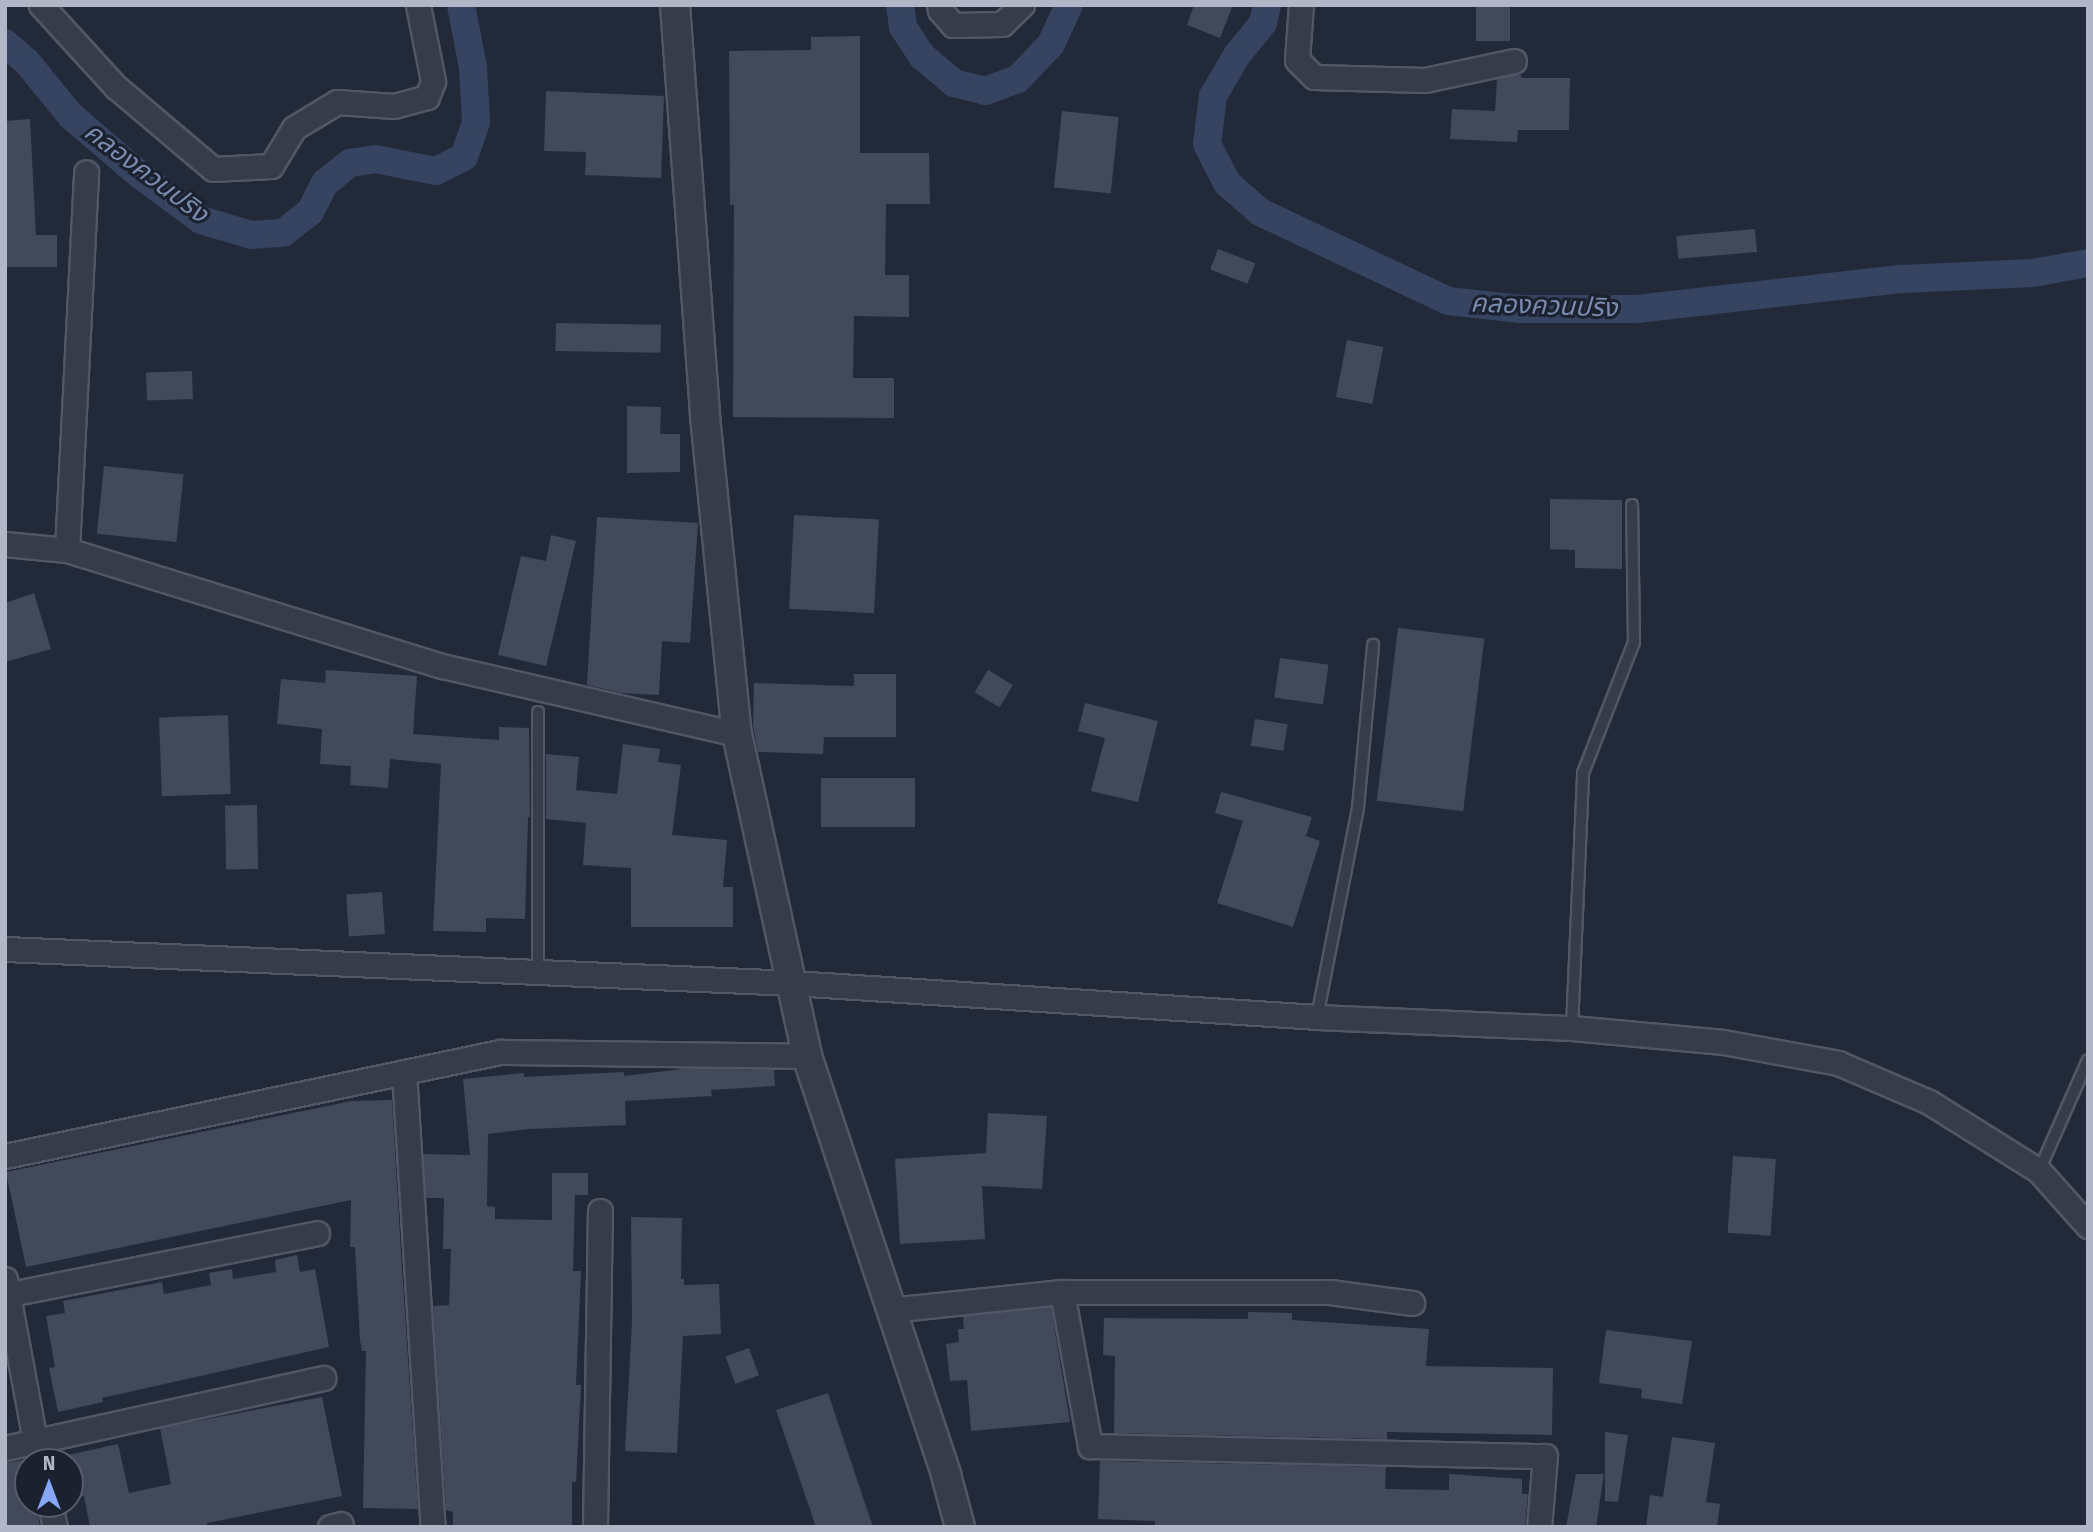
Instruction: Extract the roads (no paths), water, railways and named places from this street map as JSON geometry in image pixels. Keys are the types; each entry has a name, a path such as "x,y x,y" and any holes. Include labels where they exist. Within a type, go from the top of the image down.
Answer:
{"street":[{"path":"41,5 116,87 213,169 271,166 294,128 337,102 394,106 427,97 433,81 418,5"},
{"path":"675,5 705,416 737,734 807,1056 946,1475 960,1527"},
{"path":"939,5 953,25 1002,24 1022,5"},
{"path":"1301,5 1297,60 1314,77 1425,80 1514,61"},
{"path":"67,551 86,172"},
{"path":"5,544 67,551 442,666 737,734"},
{"path":"5,949 793,983 1317,1017 1572,1028 1723,1042 1838,1063 1929,1102 2039,1171 2088,1226"},
{"path":"5,1156 500,1052 807,1056"},
{"path":"404,1072 433,1527"},
{"path":"595,1527 600,1211"},
{"path":"36,1448 6,1290 317,1233"},
{"path":"890,1310 1062,1292 1330,1292 1412,1303"},
{"path":"1062,1292 1090,1446 1545,1456 1539,1527"},
{"path":"52,1448 323,1378"}],"lane":[{"path":"1572,1028 1583,773 1634,642 1632,505"},
{"path":"1317,1017 1358,808 1373,646"},
{"path":"538,712 538,970"},
{"path":"2039,1171 2088,1060"}],"waterway":[{"name":"คลองควนปริง","path":"5,43 27,62 70,115 140,175 201,220 251,235 283,233 310,212 325,183 350,163 375,159 436,171 464,157 476,122 473,67 461,5"},
{"name":"คลองควนปริง","path":"900,5 903,27 922,56 954,83 985,91 1018,79 1051,44 1069,5"},
{"name":"คลองควนปริง","path":"1267,5 1263,23 1237,55 1213,96 1207,144 1227,183 1260,212 1448,301 1521,309 1637,309 1902,279 2033,273 2088,263"}]}
